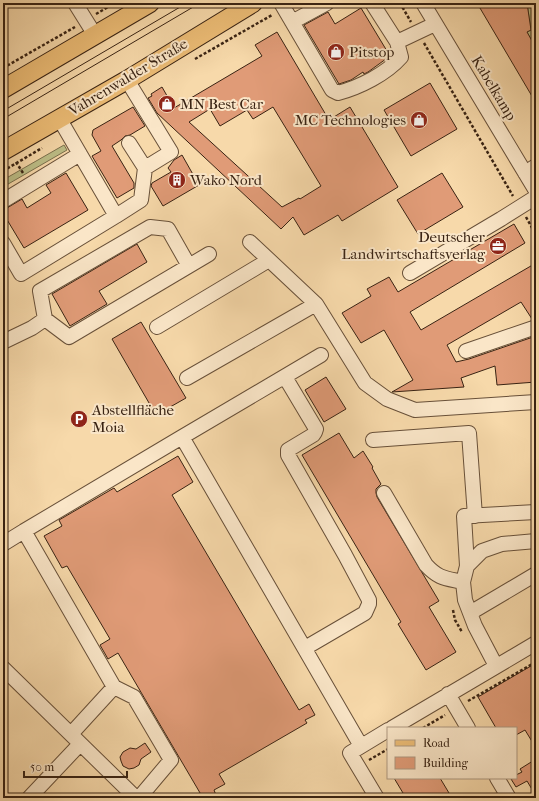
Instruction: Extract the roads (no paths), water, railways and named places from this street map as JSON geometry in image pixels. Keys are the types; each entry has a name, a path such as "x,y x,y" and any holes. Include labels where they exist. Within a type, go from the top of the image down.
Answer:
{"main road":[{"path":"3,89 90,28 150,3"},
{"name":"Vahrenwalder Straße","path":"3,151 127,80 254,3"}],"street":[{"path":"75,3 90,28"},
{"path":"281,3 332,90 338,93 367,82 393,65 401,57 398,42 372,3"},
{"path":"292,22 327,3"},
{"name":"Kabelkamp","path":"423,3 435,24 531,170 536,191"},
{"path":"398,42 435,24"},
{"path":"127,80 171,152 145,168"},
{"path":"59,118 116,216"},
{"path":"3,243 21,274 141,200 145,168 129,143"},
{"path":"3,201 80,154"},
{"path":"410,273 536,197"},
{"path":"189,266 168,229 150,227 40,291 45,319 69,337 189,266 209,254"},
{"path":"250,242 316,304 365,383 387,399 415,410 536,402"},
{"path":"157,327 269,260"},
{"path":"188,378 316,304"},
{"path":"3,342 32,328 45,319"},
{"path":"466,351 536,327"},
{"path":"3,544 321,355"},
{"path":"285,377 316,428 316,432 313,435 288,450 288,455 369,600 365,613 305,648"},
{"path":"373,440 469,433 475,516"},
{"path":"182,437 361,746"},
{"path":"384,493 426,565 435,574 463,582"},
{"path":"496,666 475,626 465,600 463,582 468,566 464,516 536,512"},
{"path":"3,668 137,798 171,760 134,697 114,687 24,532"},
{"path":"468,566 482,551 502,544 536,541"},
{"path":"470,613 536,574"},
{"path":"394,727 496,666 535,647"},
{"path":"29,798 76,739 114,687"},
{"path":"448,694 467,727"},
{"path":"377,798 350,753 387,731"},
{"path":"499,779 509,798"}],"tram line":[{"path":"3,111 187,3"},
{"path":"3,119 200,3"}],"place":[{"name":"Pitstop","path":"336,52"},
{"name":"MN Best Car","path":"167,104"},
{"name":"MC Technologies","path":"419,120"},
{"name":"Wako Nord","path":"177,180"},
{"name":"Deutscher Landwirtschaftsverlag","path":"498,246"},
{"name":"Abstellfläche Moia","path":"79,419"}]}
